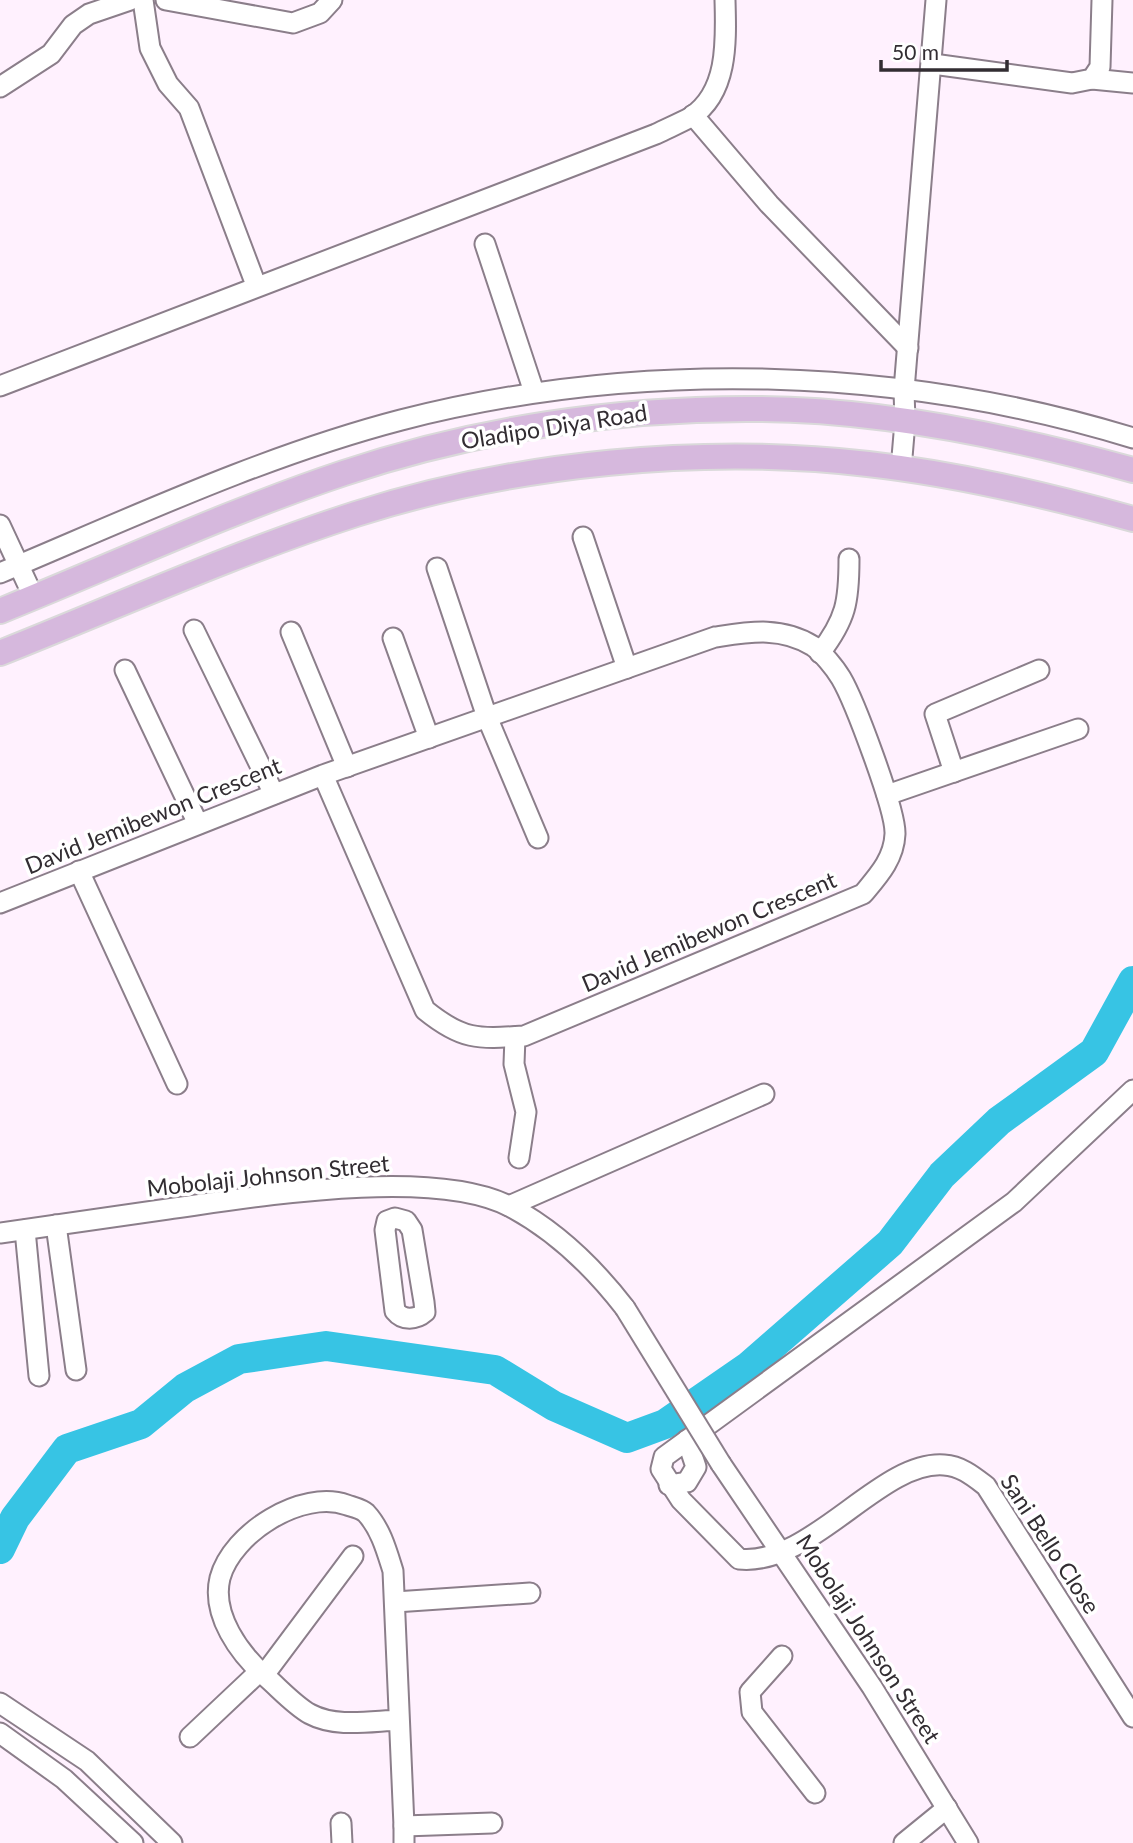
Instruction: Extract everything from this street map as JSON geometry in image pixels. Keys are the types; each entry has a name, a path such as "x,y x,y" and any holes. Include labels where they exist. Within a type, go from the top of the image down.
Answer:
{"main road":[{"name":"Oladipo Diya Road","path":"0,611 261,502 347,472 454,442 540,426 650,412 758,409 905,422 1056,449 1133,470"},
{"name":"Oladipo Diya Road","path":"0,653 281,541 358,514 453,489 547,472 654,460 761,457 868,464 1047,495 1133,519"}],"street":[{"path":"0,87 51,54 73,25 89,14 130,0"},
{"path":"143,0 150,48 168,84 190,108 256,285"},
{"path":"166,0 293,23 320,13 332,0"},
{"path":"0,386 256,285 656,134 693,115 715,91 726,49 725,0"},
{"path":"901,469 905,422 904,390 933,64 936,0"},
{"path":"1092,79 1100,67 1102,0"},
{"path":"933,64 1072,83 1092,79 1133,83"},
{"path":"693,115 769,204 908,348"},
{"path":"485,244 534,392"},
{"path":"0,573 241,475 345,437 435,412 534,392 609,383 698,377 904,390 1060,416 1133,438"},
{"path":"0,525 34,598"},
{"path":"583,537 627,668"},
{"path":"820,653 839,628 845,612 849,559"},
{"path":"437,568 487,717 538,838"},
{"path":"194,630 274,794"},
{"name":"David Jemibewon Crescent","path":"0,903 323,775 715,637 764,630 790,636 815,647 841,678 887,795 895,834 886,867 863,894 524,1036 488,1038 450,1030 425,1010 323,775"},
{"path":"291,632 347,767"},
{"path":"393,638 429,738"},
{"path":"125,670 198,824"},
{"path":"954,772 935,715 1039,670"},
{"path":"887,795 1078,729"},
{"path":"79,872 177,1084"},
{"path":"515,1037 514,1064 526,1111 519,1158"},
{"path":"784,1552 749,1560 738,1559 669,1485 661,1469 662,1461 1014,1202 1133,1090"},
{"path":"509,1206 764,1094"},
{"path":"389,1187 395,1218"},
{"name":"Mobolaji Johnson Street","path":"0,1233 247,1198 389,1187 438,1189 509,1206 562,1242 596,1271 625,1308 722,1464 784,1552 968,1843"},
{"path":"56,1225 76,1370"},
{"path":"25,1230 39,1376"},
{"path":"669,1485 687,1482 695,1467 687,1440"},
{"name":"Sani Bello Close","path":"784,1552 893,1480 921,1468 944,1465 966,1470 986,1486 1133,1717"},
{"path":"399,1720 330,1721 309,1713 262,1673 240,1650 228,1628 220,1602 220,1581 227,1560 276,1514 310,1501 340,1502 365,1511 382,1538 393,1571 404,1835 492,1823"},
{"path":"190,1737 262,1673 353,1556"},
{"path":"395,1602 530,1593"},
{"path":"782,1656 750,1692 752,1712 815,1793"},
{"path":"7,1707 87,1761 172,1843"},
{"path":"3,1735 64,1779 133,1843"},
{"path":"904,1843 947,1808"}],"waterway":[{"path":"0,1549 15,1518 67,1449 141,1424 185,1388 239,1359 326,1346 495,1370 554,1406 627,1438 665,1424 749,1366 890,1243 942,1175 999,1121 1094,1052 1133,981"}]}
